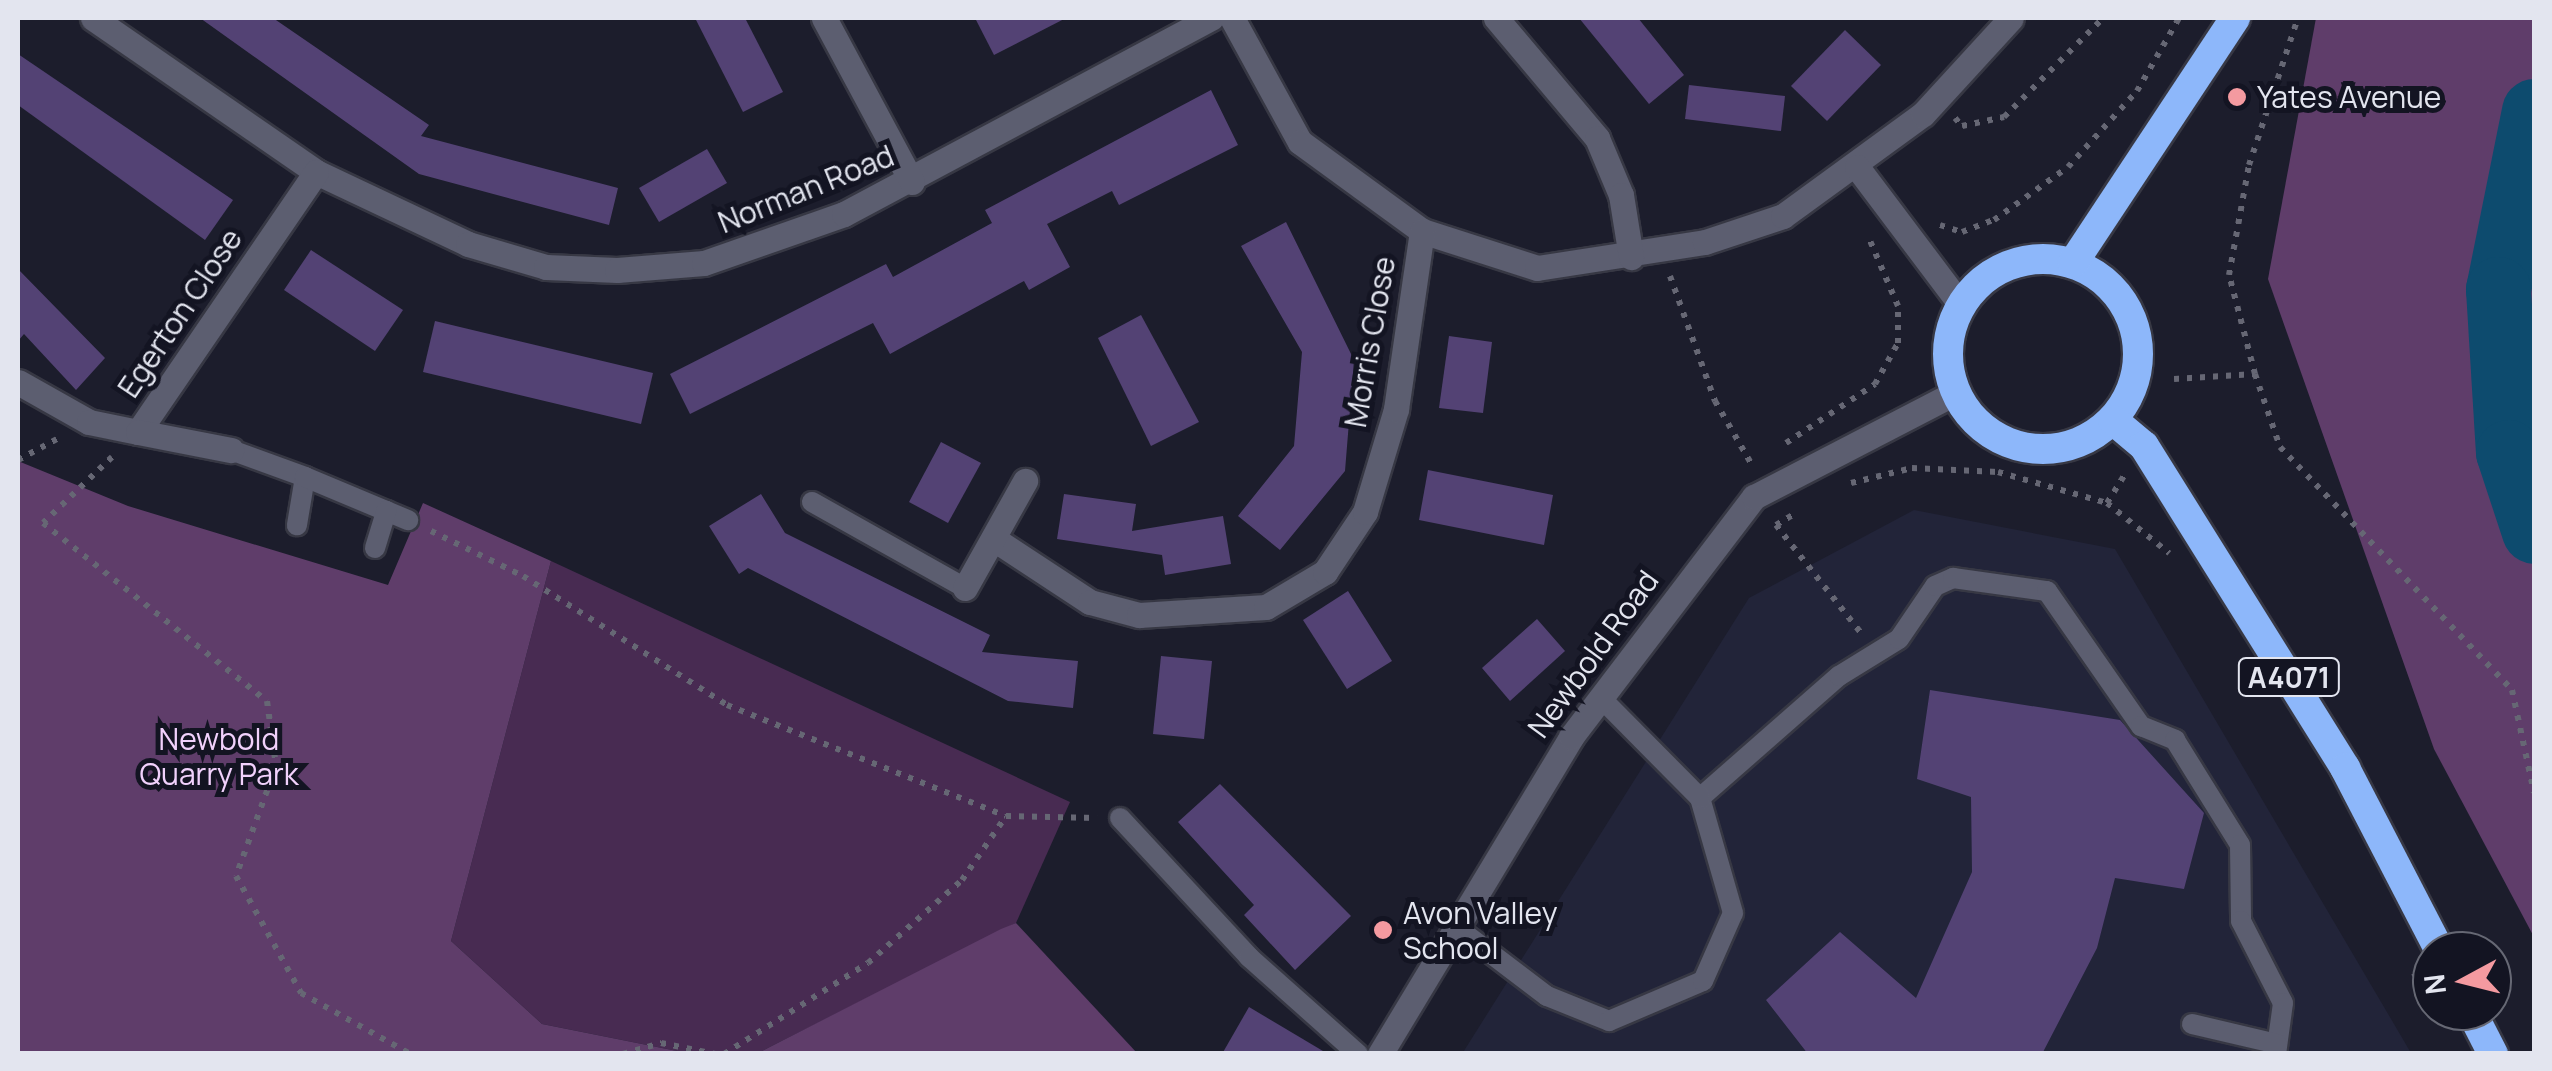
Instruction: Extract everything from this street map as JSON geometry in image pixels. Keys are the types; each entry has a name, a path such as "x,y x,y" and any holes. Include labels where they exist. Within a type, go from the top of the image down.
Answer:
{"highway":[{"path":"2073,263 2235,18"},
{"path":"2073,263 2123,301 2136,330 2138,362 2113,420 2088,439 2027,449 1972,420 1955,393 1947,364 1961,305 2009,264 2073,263"},
{"name":"A4071","path":"2113,420 2144,446 2345,768 2430,931"},
{"path":"2481,1031 2493,1054"}],"street":[{"name":"Norman Road","path":"93,18 316,172 468,244 546,267 618,270 759,248 912,182 1211,18"},
{"path":"824,18 912,182"},
{"path":"1232,18 1300,142 1422,231 1537,268 1663,250 1783,216 1857,166 1923,114 2011,18"},
{"path":"1496,18 1597,138 1621,195 1631,256"},
{"path":"1857,166 1961,305"},
{"name":"Egerton Close","path":"18,382 89,422 138,432 316,172"},
{"name":"Morris Close","path":"997,541 1090,602 1140,615 1266,608 1325,572 1365,512 1396,409 1422,231"},
{"name":"Newbold Road","path":"1380,1054 1601,698 1754,497 1955,393"},
{"path":"138,432 231,450"},
{"path":"965,588 997,541 1025,481"}],"lane":[{"path":"231,450 408,520"},
{"path":"297,525 306,477"},
{"path":"812,502 965,588"},
{"path":"375,548 386,511"},
{"path":"1700,798 1838,676 1879,654 1935,586 1953,578 2047,590 2063,603 2141,726 2175,740 2240,846 2237,902 2280,990 2277,1048 2192,1024"},
{"path":"1456,927 1582,1014 1609,1021 1669,1002 1703,980 1732,912 1700,798 1601,698"},
{"path":"1120,818 1249,958 1358,1054"}],"path":[{"path":"1962,126 2004,118 2103,18"},
{"path":"1927,213 1962,232 2034,194 2137,91 2179,18"},
{"path":"2298,18 2250,166 2229,276 2255,374 2280,447 2512,690 2534,792"},
{"path":"1780,447 1876,384 1898,343 1898,306 1866,232"},
{"path":"1663,250 1708,384 1752,466 1766,457"},
{"path":"2174,379 2255,374"},
{"path":"18,460 89,422"},
{"path":"138,432 43,523 267,701 276,766 236,876 301,994 410,1054"},
{"path":"1836,492 1912,468 1998,472 2107,503 2176,560"},
{"path":"1806,508 1776,525 1879,654"},
{"path":"408,520 523,576 727,705 1006,816 1120,818"},
{"path":"724,1054 868,963 962,880 1006,816"},
{"path":"2404,956 2412,970"},
{"path":"624,1054 661,1044 716,1054"}],"shaded area":[{"path":"1914,510 2115,549 2411,1053 1462,1054 1749,598"},
{"path":"551,561 1070,802 1016,923 758,1053 687,1053 542,1024 451,941"}],"green space":[{"path":"2316,18 2534,18 2534,937 2434,749 2268,279"},
{"name":"Newbold Quarry Park","path":"18,461 128,506 388,585 423,503 551,561 451,941 542,1024 687,1053 18,1053"},
{"path":"1016,923 1137,1053 758,1053 1001,929"}],"building":[{"path":"200,18 273,18 429,125 421,136 618,188 609,225 419,174"},
{"path":"695,18 745,18 783,92 743,112"},
{"path":"975,18 1066,18 994,55"},
{"path":"1579,18 1638,18 1684,75 1649,104"},
{"path":"1845,30 1881,65 1827,121 1791,86"},
{"path":"18,54 233,200 205,240 18,105"},
{"path":"1689,85 1785,96 1781,131 1685,119"},
{"path":"1211,90 1238,145 1119,205 1112,191 1047,224 1070,267 1029,290 1024,281 890,354 873,323 690,414 670,374 886,264 893,277 992,223 985,210"},
{"path":"707,149 727,183 659,222 639,188"},
{"path":"1286,222 1354,360 1345,471 1280,550 1238,516 1294,446 1302,352 1241,246"},
{"path":"311,250 403,310 375,351 284,290"},
{"path":"18,269 105,358 76,390 24,334 18,341"},
{"path":"1141,315 1199,422 1151,446 1098,338"},
{"path":"435,321 653,373 641,424 423,372"},
{"path":"1449,336 1492,342 1483,413 1439,408"},
{"path":"941,442 981,463 948,523 909,502"},
{"path":"1428,470 1553,495 1544,545 1419,520"},
{"path":"761,494 785,533 990,635 982,652 1078,661 1073,708 1008,701 748,568 739,574 709,526"},
{"path":"1064,494 1136,504 1132,531 1223,516 1231,564 1165,575 1162,555 1057,539"},
{"path":"1348,591 1392,661 1347,689 1303,620"},
{"path":"1537,619 1565,651 1510,701 1482,668"},
{"path":"1161,656 1212,661 1204,739 1153,734"},
{"path":"1930,690 2120,720 2204,813 2184,889 2115,878 2097,948 2042,1054 1808,1054 1766,1000 1840,932 1916,998 1972,872 1971,797 1917,779"},
{"path":"1220,784 1351,916 1295,970 1244,915 1254,905 1178,822"},
{"path":"1249,1007 1328,1054 1222,1054"}],"waterway":[{"path":"2534,111 2498,289 2508,452 2534,531"}],"place":[{"name":"Yates Avenue","path":"2237,97"},
{"name":"Avon Valley School","path":"1383,930"}]}
